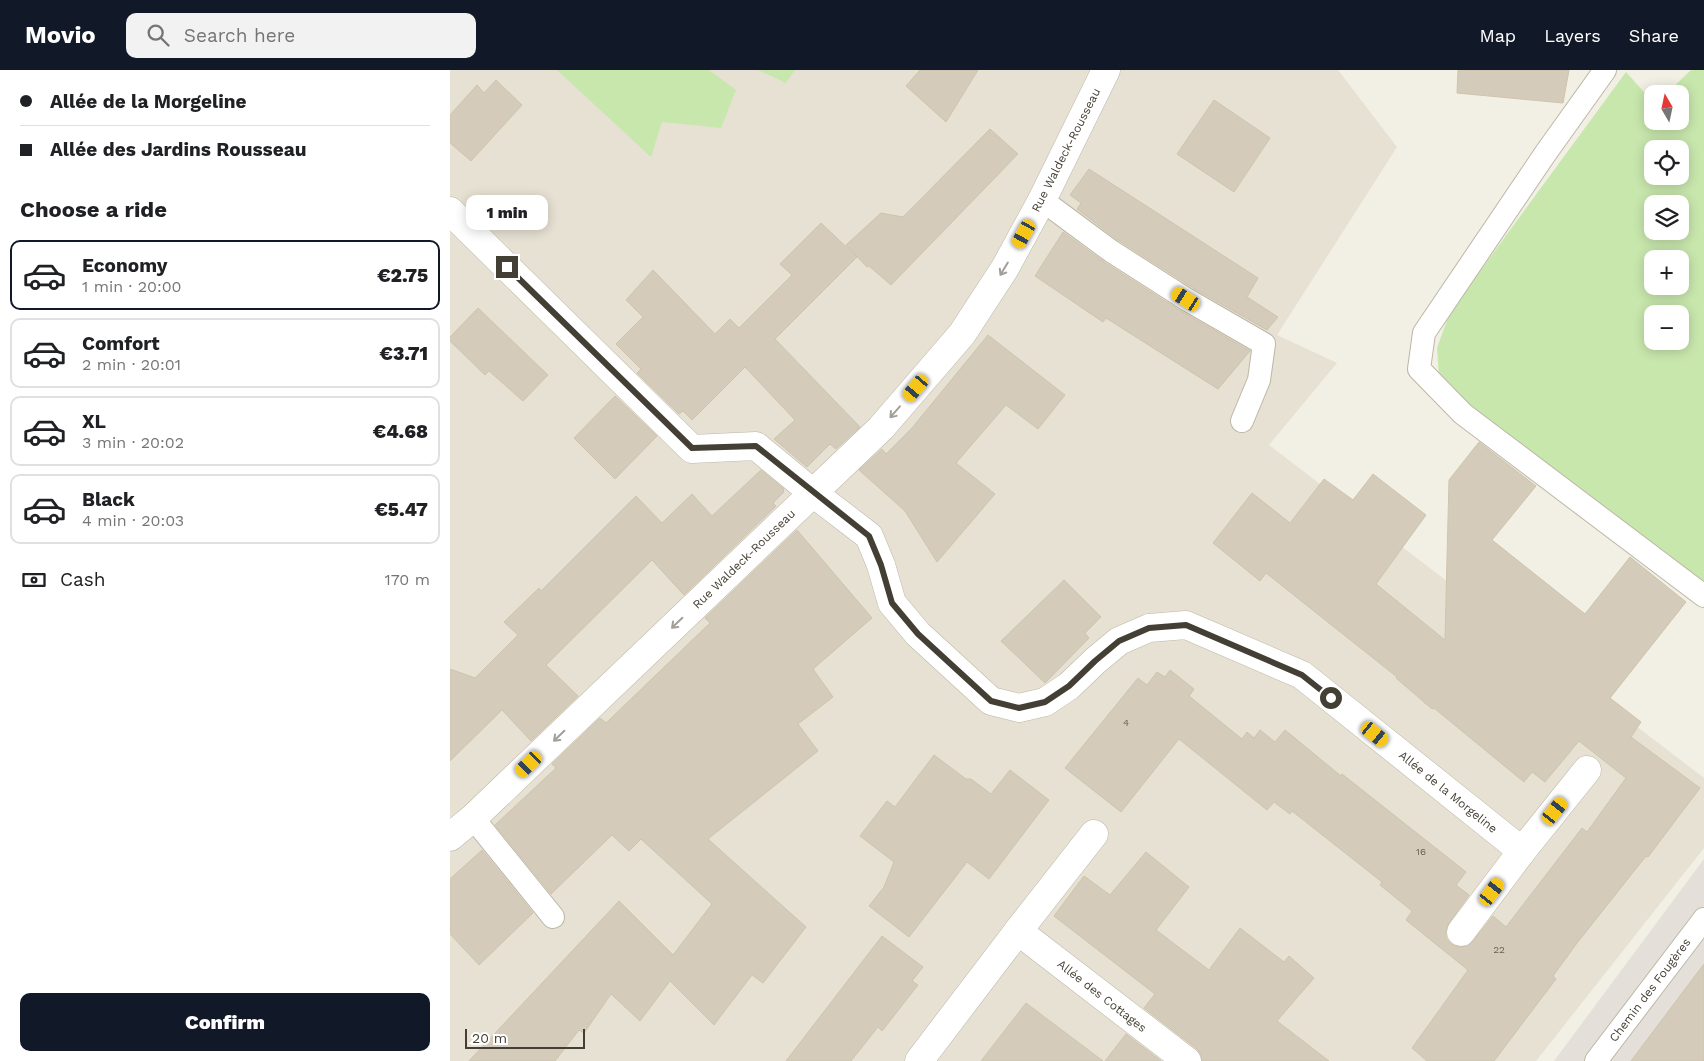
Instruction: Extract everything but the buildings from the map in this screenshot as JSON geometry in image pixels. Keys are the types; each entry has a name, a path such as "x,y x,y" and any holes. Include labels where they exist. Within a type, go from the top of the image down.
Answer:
{"street":[{"name":"Rue Waldeck-Rousseau","path":"450,836 473,818 881,428 962,334 1005,268 1042,200 1106,70"},
{"name":"Allée de la Morgeline","path":"450,211 692,448 756,446 869,536 881,565 892,603 918,634 991,701 1019,708 1045,702 1069,686 1119,641 1149,628 1186,625 1302,675 1522,851"},
{"path":"1461,932 1522,851 1587,770"},
{"path":"919,1061 1094,834"},
{"name":"Allée des Cottages","path":"1018,931 1187,1061"}],"lane":[{"path":"1605,70 1545,154 1424,333 1419,369 1463,414 1704,596"},
{"path":"1042,200 1111,251 1186,299 1264,344 1259,380 1242,421"},
{"path":"473,818 553,917"},
{"name":"Chemin des Fougères","path":"1596,1061 1704,919"}],"shaded area":[{"path":"450,70 1338,70 1397,147 1277,335 1337,363 1269,445 1704,778 1704,848 1536,1061 450,1061"},
{"path":"1704,859 1704,1061 1554,1061"}],"green space":[{"path":"557,70 709,70 736,90 721,128 662,122 651,157"},
{"path":"758,70 795,70 786,83"},
{"path":"1691,70 1704,70 1704,582 1455,401 1439,376 1437,348 1450,312 1626,72 1644,92 1644,130 1689,130 1689,85 1675,85"}],"route":[{"path":"507,267 692,448 756,446 869,536 881,565 892,603 918,634 991,701 1019,708 1045,702 1069,686 1119,641 1149,628 1186,625 1302,675 1331,698"}]}
